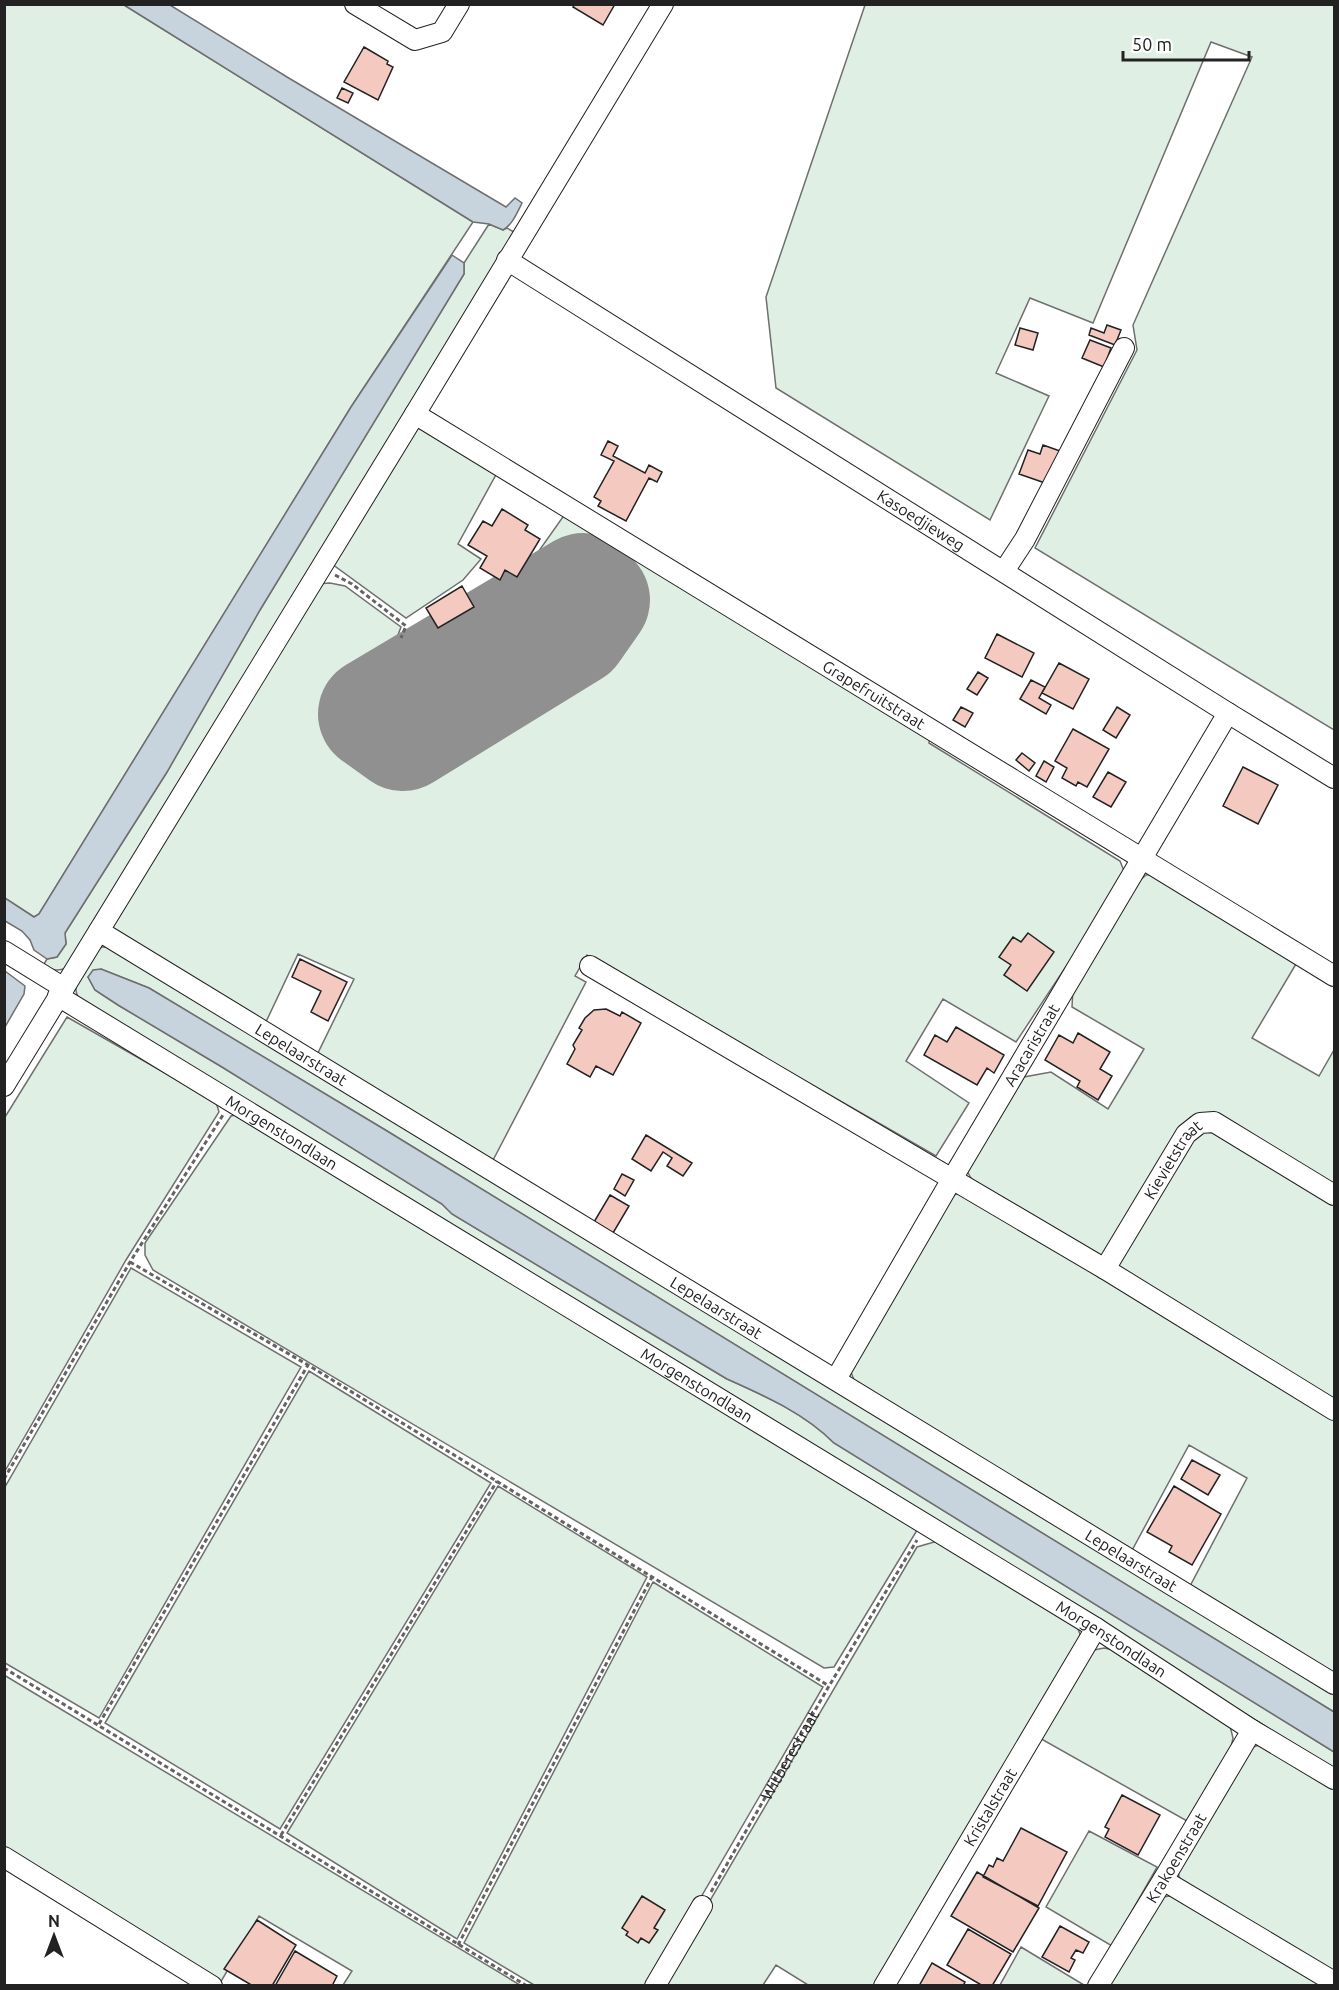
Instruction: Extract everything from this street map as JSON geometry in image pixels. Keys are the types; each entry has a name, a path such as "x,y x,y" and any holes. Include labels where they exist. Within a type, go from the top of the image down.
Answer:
{"street":[{"path":"355,4 415,40 442,32 459,4"},
{"path":"4,1086 663,4"},
{"name":"Kasoedjieweg","path":"507,260 1335,778"},
{"path":"1004,571 1025,539 1124,348"},
{"name":"Grapefruitstraat","path":"415,414 1335,976"},
{"name":"Aracaristraat","path":"836,1379 1228,713"},
{"name":"Lepelaarstraat","path":"99,931 1335,1684"},
{"name":"Morgenstondlaan","path":"4,951 61,992 231,1103 1096,1629 1252,1730 1335,1779"},
{"path":"590,966 1105,1269 1335,1410"},
{"name":"Kievietstraat","path":"1105,1269 1186,1134 1200,1123 1214,1122 1335,1195"},
{"name":"Kristalstraat","path":"884,1986 1096,1629"},
{"name":"Krakoenstraat","path":"1098,1986 1164,1880 1252,1730"},
{"path":"4,1857 212,1986"},
{"path":"1164,1880 1335,1982"},
{"path":"655,1986 702,1906"}],"path":[{"path":"320,567 352,584 406,626 401,638"},
{"path":"4,1479 130,1262 231,1103"},
{"path":"130,1262 308,1365 829,1686"},
{"path":"99,1724 308,1365"},
{"path":"281,1835 497,1481"},
{"name":"Witberestraat","path":"702,1906 829,1686 926,1525"},
{"path":"458,1944 652,1577"},
{"path":"4,1668 527,1986"}],"green space":[{"path":"4,5 124,5 473,222 351,407 39,914 34,917 4,898"},
{"path":"865,5 1334,5 1334,730 1035,548 1137,350 1133,325 1252,57 1211,42 1093,323 1030,298 996,373 1049,396 990,520 776,388 766,297"},
{"path":"489,224 503,230 507,228 519,235 66,968 54,970 49,968 44,964 47,959 57,957 66,944 65,933 167,772 260,610 464,274 464,263"},
{"path":"419,421 498,471 458,544 481,559 463,580 406,618 332,564"},
{"path":"565,514 930,735 929,743 1120,861 1126,876 1016,1042 943,999 906,1061 969,1103 936,1156 587,955 575,976 586,982 491,1164 315,1059 354,979 298,954 265,1024 112,934 111,922 316,584 330,583 345,586 401,627 396,640 434,674 369,713 404,737 576,632 598,598 584,584 544,609 514,586"},
{"path":"1159,874 1299,959 1252,1038 1319,1076 1334,1050 1334,1189 1214,1115 1191,1117 1183,1125 1102,1263 975,1185 967,1171 1024,1077 1051,1072 1108,1109 1144,1049 1072,1007 1073,987 1136,884 1146,875"},
{"path":"102,947 110,947 1334,1690 1334,1712 387,1131 149,988 101,969 88,977 95,990 118,1005 442,1204 452,1214 727,1379 797,1414 834,1443 1334,1752 1334,1768 79,999 76,990 78,979"},
{"path":"67,1017 216,1102 219,1112 126,1260 5,1471 5,1117"},
{"path":"240,1114 919,1527 834,1667 824,1668 153,1270 145,1255 145,1243 231,1116"},
{"path":"1212,1128 1334,1203 1334,1404 1112,1266 1188,1136"},
{"path":"956,1194 968,1194 1334,1417 1334,1678 1189,1588 1247,1478 1189,1445 1130,1554 854,1380 849,1367 947,1201"},
{"path":"131,1268 301,1367 99,1718 5,1663 5,1487"},
{"path":"309,1371 491,1483 280,1829 105,1723"},
{"path":"498,1486 647,1577 457,1939 287,1833"},
{"path":"941,1540 1076,1624 1080,1634 1079,1646 874,1985 808,1985 776,1965 763,1985 660,1986 917,1547"},
{"path":"653,1582 823,1687 650,1985 534,1985 464,1943"},
{"path":"1104,1648 1114,1650 1230,1726 1233,1738 1231,1748 1187,1821 1036,1736 1094,1650"},
{"path":"4,1675 520,1985 343,1985 352,1971 259,1916 219,1985 5,1852"},
{"path":"1262,1744 1334,1787 1334,1974 1184,1883 1179,1877 1178,1868 1247,1749"},
{"path":"1089,1831 1157,1867 1112,1946 1046,1907"},
{"path":"1178,1896 1326,1986 1105,1986 1162,1897"},
{"path":"1021,1947 1084,1985 1000,1985"}],"shaded area":[{"path":"124,5 170,5 506,207 515,198 522,203 516,215 503,230 489,224 473,222"},
{"path":"452,255 464,263 464,274 260,610 167,772 65,933 66,944 57,957 47,959 34,950 30,940 22,931 5,921 5,898 34,917 39,914 351,407"},
{"path":"101,969 149,988 387,1131 1334,1712 1334,1752 834,1443 797,1414 727,1379 452,1214 442,1204 118,1005 95,990 88,977 93,970"},
{"path":"5,971 25,986 24,994 5,1027"}],"building":[{"path":"575,4 615,4 603,25 573,7"},
{"path":"364,47 388,61 387,64 393,67 378,100 344,82"},
{"path":"342,88 353,93 348,103 337,98"},
{"path":"1107,325 1121,330 1115,345 1089,335 1091,328 1104,333"},
{"path":"1020,328 1038,333 1033,350 1015,345"},
{"path":"1090,340 1111,348 1104,367 1082,358"},
{"path":"608,441 618,446 613,456 645,473 649,465 662,472 657,482 649,478 626,521 598,506 601,501 594,497 614,461 601,455"},
{"path":"1043,445 1060,451 1048,484 1019,474 1028,450 1040,454"},
{"path":"502,509 528,525 525,530 540,539 517,577 505,570 500,580 480,568 487,556 468,545 483,521 492,526"},
{"path":"462,586 474,607 438,628 426,608"},
{"path":"997,634 1034,653 1022,677 985,658"},
{"path":"1059,663 1089,679 1073,709 1042,693"},
{"path":"978,672 988,678 977,695 967,689"},
{"path":"1031,680 1045,687 1039,698 1051,705 1046,714 1020,699"},
{"path":"961,707 973,713 965,727 953,720"},
{"path":"1117,707 1130,715 1116,738 1103,730"},
{"path":"1073,729 1109,749 1087,787 1078,782 1076,786 1062,778 1067,768 1055,761"},
{"path":"1022,753 1035,763 1029,771 1016,760"},
{"path":"1044,761 1054,767 1046,782 1036,776"},
{"path":"1243,767 1278,785 1258,824 1223,806"},
{"path":"1108,772 1126,782 1111,807 1093,797"},
{"path":"1028,933 1054,952 1027,991 1004,975 1011,965 999,957 1013,937 1021,942"},
{"path":"300,959 347,982 328,1021 311,1012 321,991 292,977"},
{"path":"606,1009 620,1016 622,1012 641,1023 613,1075 596,1066 590,1077 567,1064 575,1049 573,1045 582,1030 579,1028 585,1018 594,1010"},
{"path":"956,1027 1004,1055 994,1073 987,1068 977,1085 924,1055 935,1035 947,1042"},
{"path":"1078,1033 1110,1052 1100,1069 1112,1076 1098,1100 1077,1087 1080,1081 1045,1060 1059,1035 1073,1043"},
{"path":"646,1135 692,1163 683,1176 667,1166 672,1158 663,1152 651,1171 632,1159"},
{"path":"622,1174 634,1180 625,1196 614,1189"},
{"path":"610,1195 629,1206 613,1233 594,1222"},
{"path":"1192,1460 1220,1475 1208,1495 1181,1479"},
{"path":"1174,1486 1221,1514 1192,1565 1169,1552 1172,1546 1147,1532"},
{"path":"1122,1795 1160,1815 1138,1855 1105,1837 1109,1829 1105,1827"},
{"path":"1021,1828 1067,1852 1038,1906 983,1877 989,1865 993,1867 997,1858 1003,1861"},
{"path":"977,1872 1039,1908 1013,1952 951,1916"},
{"path":"642,1896 665,1910 654,1928 658,1930 649,1943 641,1938 638,1943 626,1935 628,1932 622,1928"},
{"path":"257,1920 296,1945 272,1986 253,1986 224,1969"},
{"path":"1060,1926 1089,1942 1083,1953 1076,1950 1071,1958 1075,1960 1069,1972 1042,1957"},
{"path":"968,1929 1011,1954 992,1986 983,1986 947,1965"},
{"path":"295,1951 337,1976 332,1986 275,1986"},
{"path":"932,1963 965,1982 963,1986 919,1986"}],"runway":[{"path":"583,590 593,600 572,630 403,734 375,714 583,590"}]}
